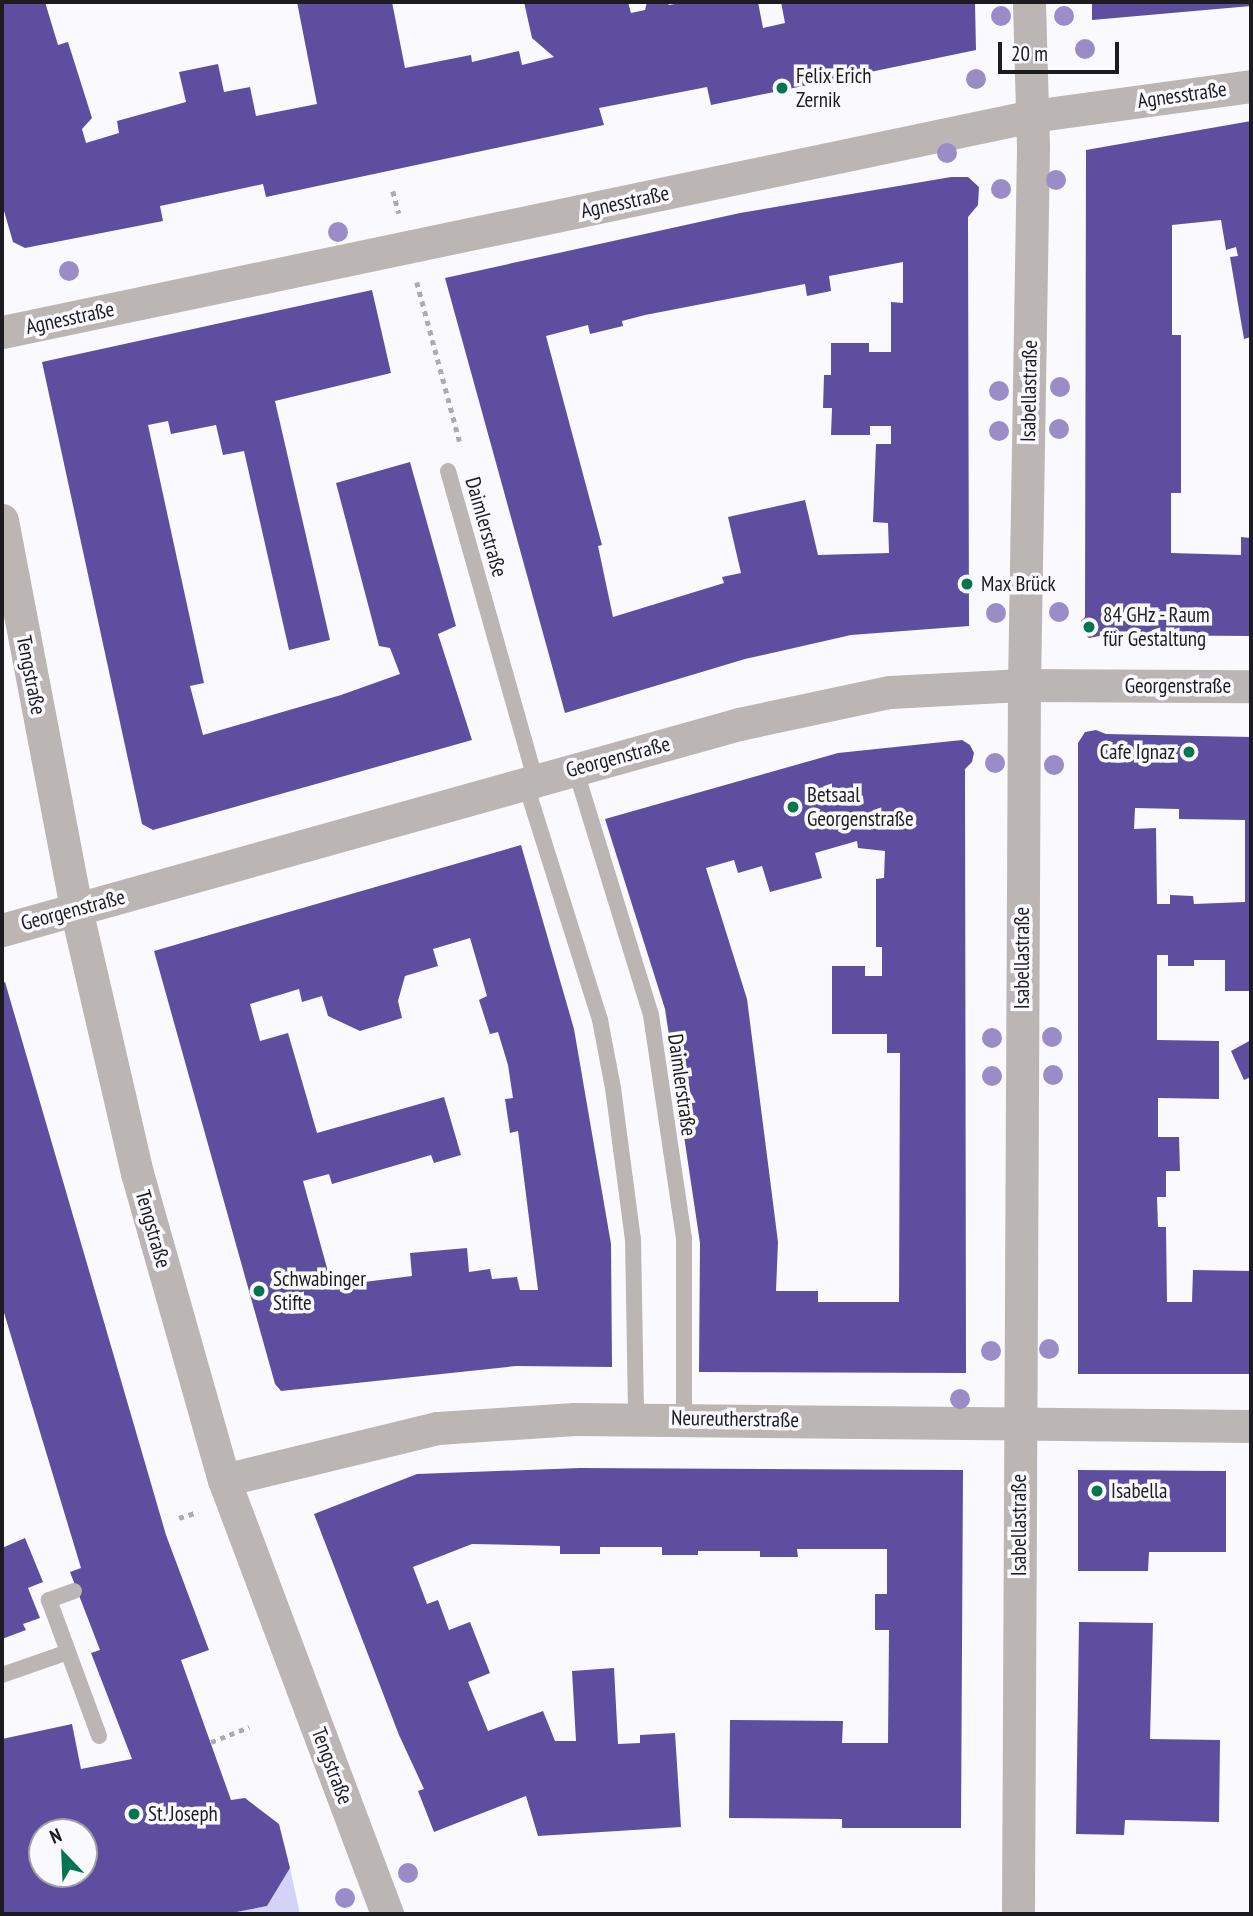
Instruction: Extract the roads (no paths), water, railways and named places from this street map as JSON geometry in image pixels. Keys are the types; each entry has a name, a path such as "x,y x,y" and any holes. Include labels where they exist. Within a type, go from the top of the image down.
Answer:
{"street":[{"name":"Isabellastraße","path":"1018,1914 1024,685 1032,116 1029,2"},
{"name":"Agnesstraße","path":"2,332 1032,116 1251,86"},
{"name":"Tengstraße","path":"2,520 76,909 137,1173 224,1480 387,1914"},
{"name":"Georgenstraße","path":"2,930 530,780 739,724 890,692 1024,685 1251,686"},
{"name":"Neureutherstraße","path":"224,1480 438,1428 636,1418 1251,1426"}],"lane":[{"name":"Daimlerstraße","path":"448,471 530,780 600,1020 613,1088 633,1239 636,1418"},
{"name":"Daimlerstraße","path":"575,768 651,1015 684,1238 684,1418"},
{"path":"74,1591 49,1600 99,1736"},
{"path":"2,1675 68,1652"}],"place":[{"name":"Felix Erich Zernik","path":"782,88"},
{"name":"Max Brück","path":"967,584"},
{"name":"84 GHz - Raum für Gestaltung","path":"1089,627"},
{"name":"Cafe Ignaz","path":"1189,752"},
{"name":"Betsaal Georgenstraße","path":"793,807"},
{"name":"Schwabinger Stifte","path":"259,1291"},
{"name":"Isabella","path":"1097,1491"},
{"name":"St. Joseph","path":"134,1814"}]}
